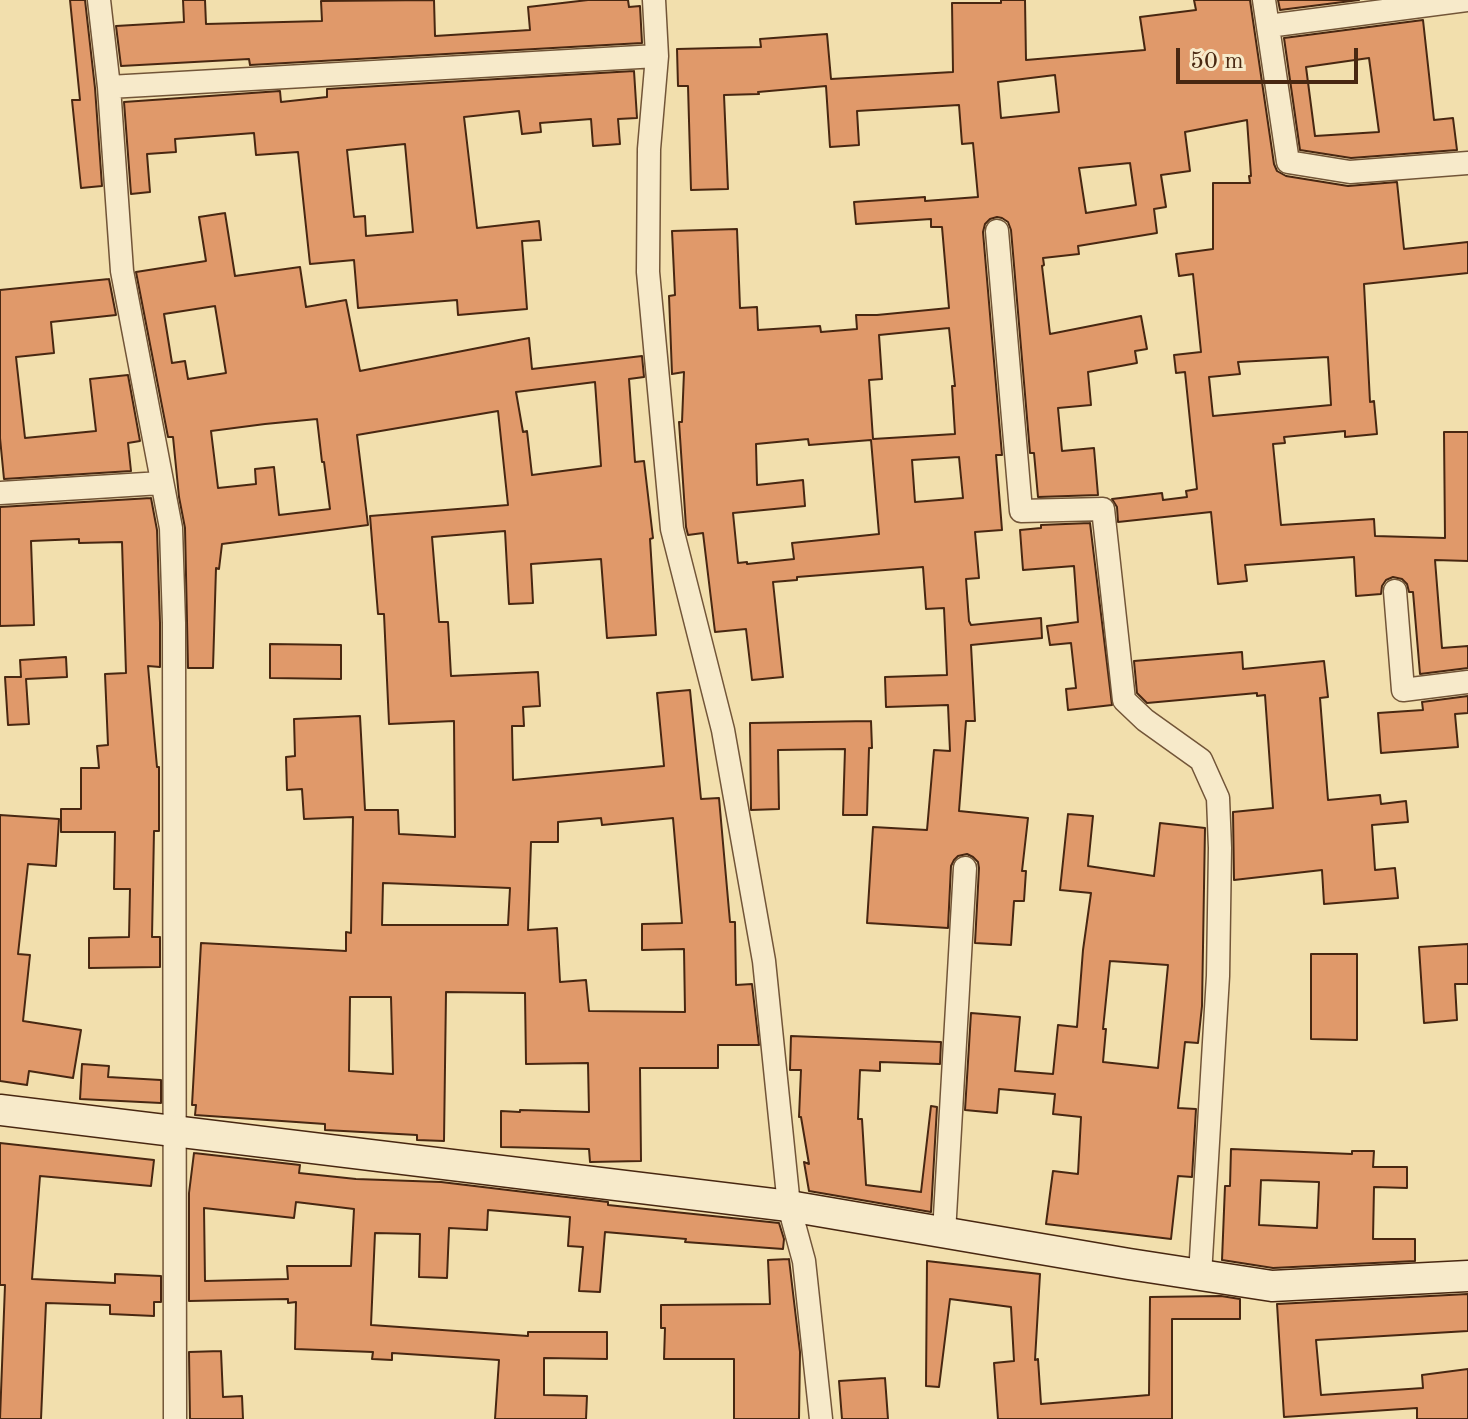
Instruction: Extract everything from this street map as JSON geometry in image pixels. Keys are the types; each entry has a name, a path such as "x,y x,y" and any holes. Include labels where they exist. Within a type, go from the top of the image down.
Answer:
{"street":[{"path":"99,0 109,87 122,271 171,528 174,623 175,1419"},
{"path":"654,0 657,56 649,149 648,272 672,529 723,730 764,961 789,1206 804,1261 821,1419"},
{"path":"1264,0 1288,162 1350,172 1468,163"},
{"path":"1268,26 1468,0"},
{"path":"109,87 657,56"},
{"path":"997,231 1021,511 1103,509 1124,700 1145,720 1201,760 1218,798 1218,976 1200,1275"},
{"path":"0,493 161,483"},
{"path":"1395,591 1403,690 1468,682"},
{"path":"944,1233 965,868"},
{"path":"0,1110 789,1206 1272,1286 1468,1276"}],"building":[{"path":"70,0 85,0 102,186 81,188 72,100 80,100"},
{"path":"183,0 205,0 206,24 322,21 321,1 434,0 435,36 530,30 528,7 588,0 628,0 629,7 640,6 642,43 250,65 249,59 121,66 116,26 184,22"},
{"path":"1001,0 1025,0 1026,60 1145,50 1140,17 1196,10 1194,0 1250,0 1277,171 1286,176 1348,186 1397,182 1404,249 1468,242 1468,273 1364,284 1370,402 1374,401 1377,434 1345,437 1345,431 1284,437 1285,443 1273,444 1281,525 1374,519 1375,536 1445,538 1444,432 1468,432 1468,561 1435,560 1442,648 1468,646 1468,668 1420,674 1413,592 1409,592 1402,579 1393,577 1386,580 1381,594 1356,596 1354,557 1245,565 1247,581 1218,584 1211,512 1118,522 1117,507 1112,499 1162,493 1163,500 1187,497 1186,491 1197,489 1185,372 1176,373 1174,355 1201,352 1193,274 1179,276 1176,254 1213,249 1213,183 1250,183 1247,120 1185,132 1190,171 1161,175 1166,207 1154,209 1157,233 1078,246 1079,254 1043,258 1050,334 1141,316 1147,349 1135,351 1137,363 1088,372 1091,405 1058,408 1062,451 1094,448 1098,495 1038,497 1034,453 1030,453 1011,230 1002,218 990,219 985,224 983,232 1002,455 996,455 1002,530 975,532 979,578 966,579 969,621 971,625 1041,618 1042,638 971,645 975,721 966,721 959,811 1028,818 1022,871 1026,871 1024,901 1014,901 1011,945 975,943 979,868 978,862 967,854 958,856 951,866 948,928 867,923 873,827 927,830 934,750 950,751 948,705 886,707 885,677 947,675 944,608 926,609 923,567 797,577 797,580 773,582 783,677 752,680 746,629 715,632 703,533 688,535 686,527 679,422 682,422 684,372 672,374 669,296 675,295 672,231 737,229 740,308 757,307 758,330 820,326 821,332 857,329 856,315 949,308 942,227 931,227 931,219 856,224 854,202 978,197 973,143 962,144 959,105 857,111 859,145 830,147 826,86 724,95 728,189 691,190 688,86 678,86 677,49 761,47 760,39 827,34 831,79 953,72 952,3 1001,3","holes":["1055,75 1059,112 1001,118 998,82","1130,163 1136,205 1086,213 1079,168","949,328 955,386 952,386 955,434 873,439 869,380 882,379 879,335","1328,357 1331,405 1213,416 1209,377 1240,374 1238,362","808,439 809,445 871,440 879,534 792,543 794,559 738,563 733,513 805,506 803,480 757,485 756,444","959,457 963,498 915,502 912,460"]},
{"path":"1278,0 1359,0 1280,10"},
{"path":"1423,20 1434,120 1453,118 1457,150 1351,158 1300,150 1284,38","holes":["1369,58 1379,132 1315,136 1306,67"]},
{"path":"634,71 637,118 618,119 620,144 593,146 591,119 540,123 541,132 522,134 519,111 464,117 477,228 539,221 541,240 522,241 527,309 458,315 457,300 358,308 354,260 310,264 298,152 256,155 254,133 175,139 176,152 147,154 150,192 131,194 124,102 280,91 281,102 327,97 327,89","holes":["405,144 413,232 366,236 365,216 354,217 347,150"]},
{"path":"225,213 235,276 300,267 306,307 346,300 360,371 529,338 532,369 642,356 644,377 629,379 635,462 644,461 653,538 650,539 656,635 607,638 601,559 531,564 533,603 509,604 505,531 432,537 439,622 448,622 451,676 538,672 540,706 523,707 524,726 512,726 513,780 664,766 657,693 690,690 701,799 719,798 730,922 735,922 736,985 752,984 759,1045 718,1045 718,1068 640,1068 641,1161 590,1162 589,1149 501,1147 501,1111 589,1112 588,1063 526,1064 525,993 446,992 444,1141 417,1140 417,1135 325,1130 325,1124 195,1115 196,1105 192,1105 201,943 346,951 346,932 351,933 353,817 304,819 302,789 287,790 286,757 295,756 294,719 360,716 365,810 398,810 399,834 455,837 454,721 389,724 384,614 378,614 370,516 508,505 498,411 357,435 368,525 222,544 219,569 216,568 213,668 188,668 185,528 173,437 168,437 136,272 206,261 199,217","holes":["215,306 226,373 188,379 185,361 172,363 164,314","595,382 601,466 532,475 527,431 523,432 516,392","317,419 330,509 279,515 274,467 255,469 256,484 218,488 211,431","601,818 602,825 673,818 682,923 642,924 642,950 684,949 685,1012 589,1011 586,980 560,982 557,928 528,930 531,842 558,842 558,822","383,883 510,888 508,925 382,925","350,997 391,997 393,1074 349,1071"]},
{"path":"109,279 116,315 51,322 54,353 16,357 25,438 96,431 90,379 128,375 140,441 128,443 131,471 4,479 0,438 0,290"},
{"path":"151,498 157,530 160,623 160,667 148,666 159,767 159,831 154,831 152,937 160,937 160,967 89,968 89,938 129,937 130,889 114,889 115,832 61,832 61,809 81,809 81,768 99,768 97,746 108,745 105,674 126,673 122,542 79,543 79,539 31,541 34,625 0,626 0,507"},
{"path":"1090,523 1112,705 1068,710 1066,689 1076,688 1071,643 1050,645 1047,626 1078,622 1074,566 1023,570 1020,530 1041,528 1041,525"},
{"path":"270,644 341,645 341,679 270,678"},
{"path":"1242,652 1243,669 1324,661 1328,697 1320,698 1328,800 1380,795 1381,804 1406,801 1408,822 1372,825 1375,870 1395,868 1398,898 1324,904 1322,870 1234,880 1233,812 1273,808 1265,695 1257,696 1257,693 1147,703 1137,693 1134,661"},
{"path":"66,657 67,677 26,679 29,724 8,725 5,677 21,677 20,660"},
{"path":"1468,696 1468,713 1455,714 1458,747 1381,753 1378,713 1423,710 1422,702"},
{"path":"871,721 867,815 843,815 845,749 778,750 779,809 751,810 750,723"},
{"path":"1068,814 1093,816 1088,866 1154,876 1160,823 1205,828 1202,1006 1198,1043 1185,1042 1178,1108 1196,1109 1192,1177 1178,1176 1171,1239 1046,1224 1053,1171 1078,1174 1081,1117 1053,1114 1055,1094 999,1089 997,1113 965,1110 971,1013 1020,1017 1015,1071 1053,1074 1058,1025 1077,1027 1091,893 1060,890","holes":["1110,961 1168,965 1158,1068 1103,1062"]},
{"path":"0,815 59,819 56,866 28,864 18,954 30,955 23,1021 81,1030 73,1078 29,1071 27,1085 0,1081"},
{"path":"1468,944 1468,984 1455,984 1457,1020 1424,1023 1419,947"},
{"path":"1311,954 1357,954 1357,1040 1311,1039"},
{"path":"791,1036 941,1042 940,1064 880,1062 880,1071 860,1070 858,1119 862,1119 866,1185 921,1192 931,1106 937,1107 931,1212 809,1191 804,1162 809,1164 799,1117 801,1070 790,1070"},
{"path":"82,1064 109,1066 108,1077 161,1080 161,1103 80,1099"},
{"path":"0,1143 154,1160 151,1186 40,1176 32,1279 115,1283 115,1274 161,1276 161,1302 154,1302 154,1316 110,1314 110,1305 46,1303 41,1419 0,1419 5,1285 0,1285"},
{"path":"1231,1149 1352,1154 1352,1151 1374,1151 1373,1167 1407,1167 1407,1188 1374,1187 1373,1239 1415,1239 1415,1261 1273,1268 1222,1260 1225,1186 1230,1186","holes":["1261,1180 1319,1182 1317,1228 1259,1225"]},
{"path":"194,1153 300,1165 299,1173 441,1182 608,1202 608,1205 779,1223 784,1239 783,1249 605,1232 600,1292 579,1291 583,1247 568,1246 570,1217 488,1210 487,1230 449,1228 447,1278 419,1277 420,1234 375,1233 371,1325 528,1336 528,1332 607,1332 607,1359 544,1358 544,1395 587,1396 586,1419 495,1419 499,1360 392,1353 392,1360 372,1359 373,1352 295,1349 296,1302 288,1303 288,1299 189,1301 189,1193","holes":["296,1202 354,1209 351,1266 287,1266 288,1279 205,1281 204,1208 294,1218"]},
{"path":"789,1259 800,1352 799,1419 734,1419 734,1359 664,1359 665,1328 661,1328 661,1305 770,1304 768,1260"},
{"path":"927,1261 1040,1274 1035,1360 1038,1359 1041,1404 1149,1395 1150,1297 1221,1296 1240,1299 1240,1319 1172,1319 1172,1419 998,1419 994,1363 1014,1361 1011,1307 950,1299 939,1387 926,1386"},
{"path":"1468,1294 1468,1331 1316,1340 1321,1395 1423,1388 1422,1375 1468,1369 1468,1419 1417,1419 1417,1408 1284,1417 1277,1304"},
{"path":"221,1351 223,1397 242,1396 243,1419 190,1419 189,1352"},
{"path":"885,1378 888,1419 842,1419 839,1381"}]}
